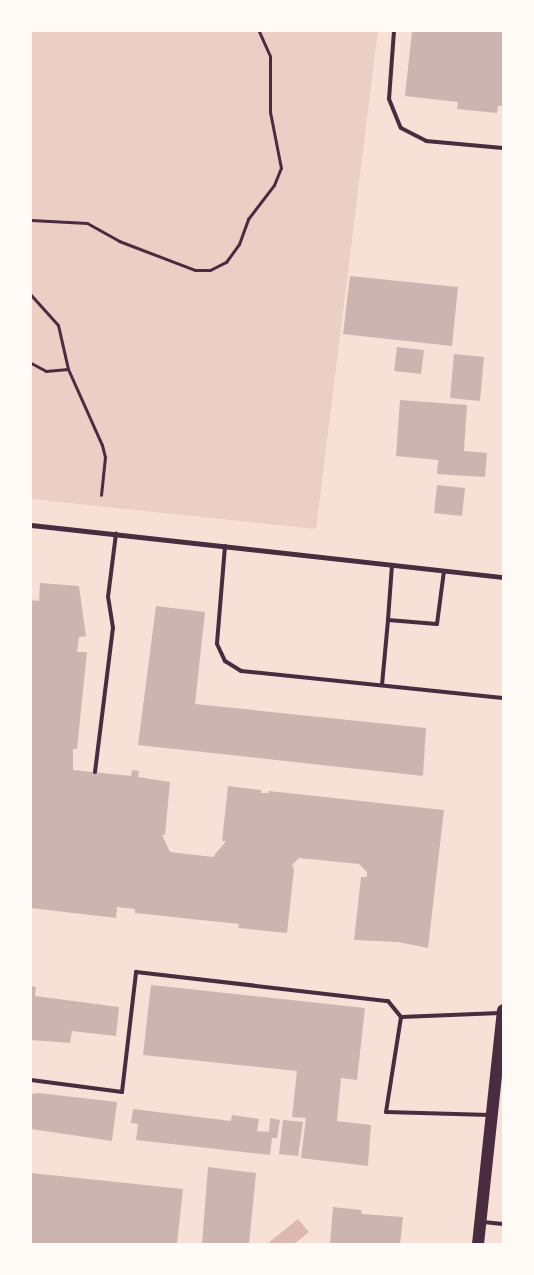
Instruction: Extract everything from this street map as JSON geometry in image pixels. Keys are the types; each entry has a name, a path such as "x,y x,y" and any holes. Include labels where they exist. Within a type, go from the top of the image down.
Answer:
{"main road":[{"path":"478,1244 503,1012"}],"street":[{"path":"31,525 503,577"}],"lane":[{"path":"394,31 389,99 401,128 426,141 503,148"},
{"path":"94,772 113,628 108,597 116,534"},
{"path":"225,546 217,644 225,661 241,671 503,698"},
{"path":"382,685 392,565"},
{"path":"388,620 437,624 444,571"},
{"path":"31,1080 122,1092 136,972 388,1001 401,1017 386,1112 492,1115"},
{"path":"401,1017 503,1012"},
{"path":"481,1222 503,1224"}],"path":[{"path":"31,220 87,223 119,241 195,270 210,270 226,262 239,244 248,219 274,185 282,168 270,112 270,56 259,31"},
{"path":"31,295 58,325 68,369 102,445 105,458 101,495"},
{"path":"31,363 46,371 68,369"}],"shaded area":[{"path":"31,31 378,31 316,529 31,499"},
{"path":"298,1219 309,1232 294,1244 267,1244"}],"building":[{"path":"412,31 503,31 503,106 498,106 497,113 457,109 458,102 405,96"},
{"path":"350,276 458,287 452,346 343,334"},
{"path":"397,347 424,350 421,374 394,371"},
{"path":"454,354 484,357 480,401 450,398"},
{"path":"400,400 467,405 464,451 487,453 485,477 437,474 438,460 396,456"},
{"path":"437,485 465,488 462,516 434,513"},
{"path":"40,583 79,586 86,636 79,637 77,652 87,652 77,749 73,749 73,770 131,776 132,770 139,771 138,777 170,782 165,835 162,835 170,852 213,857 226,841 222,841 228,786 261,790 261,793 269,793 269,791 444,810 428,948 398,942 354,940 361,877 367,877 367,872 359,864 299,858 292,865 294,869 287,933 238,928 239,924 135,913 135,909 117,907 116,918 31,908 31,600 39,601"},
{"path":"156,606 205,612 195,704 426,728 423,776 138,745"},
{"path":"151,985 365,1008 357,1080 341,1078 337,1121 371,1125 368,1166 301,1158 306,1118 292,1117 297,1071 143,1055"},
{"path":"31,986 36,987 35,996 119,1007 116,1036 72,1031 70,1043 31,1040"},
{"path":"39,1093 117,1102 112,1141 31,1129 31,1094"},
{"path":"133,1109 231,1121 232,1115 259,1119 257,1131 269,1132 270,1118 280,1120 277,1138 272,1138 270,1155 136,1140 138,1124 131,1123"},
{"path":"283,1120 303,1122 298,1156 279,1154"},
{"path":"208,1167 256,1173 249,1244 202,1244"},
{"path":"31,1173 183,1189 177,1244 31,1244"},
{"path":"333,1207 361,1210 362,1214 403,1217 400,1244 330,1244"}]}
